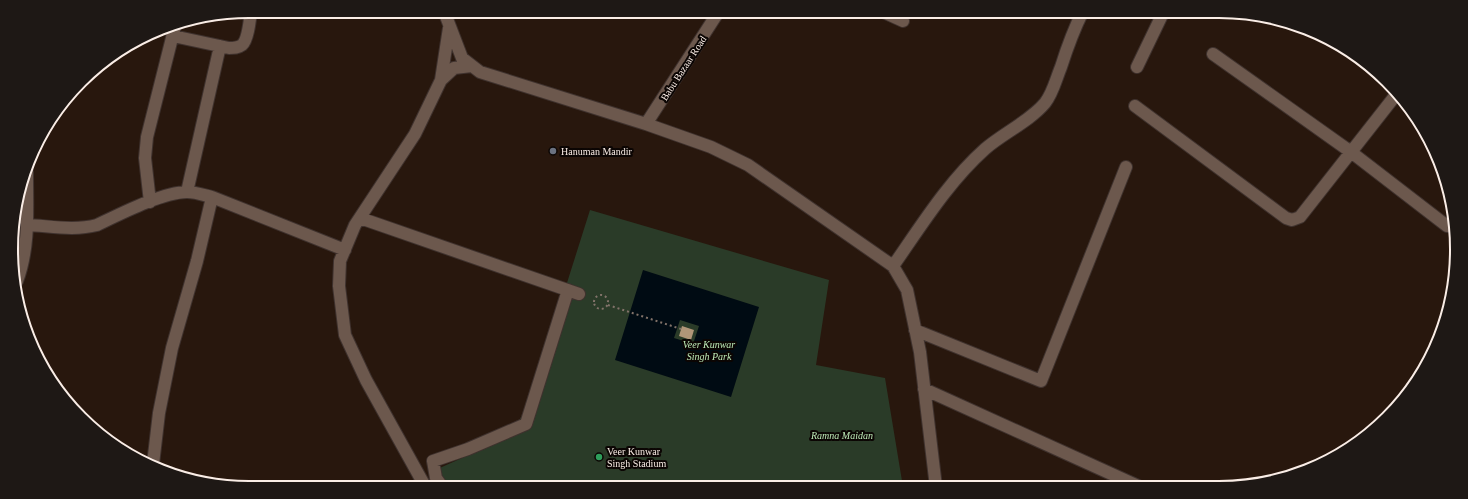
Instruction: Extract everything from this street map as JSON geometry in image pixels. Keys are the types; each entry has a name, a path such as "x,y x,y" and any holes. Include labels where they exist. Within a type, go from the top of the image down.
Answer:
{"street":[{"path":"150,202 145,158 147,137 174,31 220,46 234,48 241,46 246,37 250,18"},
{"path":"447,18 462,58 480,72 646,124 711,147 748,165 893,266 907,290 915,330 935,481"},
{"name":"Babu Bazaar Road","path":"646,124 714,18"},
{"path":"897,18 903,21"},
{"path":"893,266 944,194 968,165 985,149 1038,110 1046,102 1053,88 1074,28 1079,18"},
{"path":"1137,67 1161,18"},
{"path":"422,481 366,380 345,335 339,286 340,261 355,225 415,134 441,80 450,26"},
{"path":"188,192 220,46"},
{"path":"1213,54 1351,152 1447,226"},
{"path":"441,80 454,68 472,66"},
{"path":"1135,106 1280,213 1292,220 1300,217 1394,98"},
{"path":"915,330 1041,381 1126,167"},
{"path":"19,273 23,259 27,221 25,192"},
{"path":"20,219 70,228 88,228 150,202 174,194 188,192 212,197 345,250"},
{"path":"153,460 159,413 172,348 197,261 212,197"},
{"path":"360,218 573,292 526,424 468,449 433,461 436,478 438,481"},
{"path":"924,389 1127,481"}],"path":[{"path":"598,296 605,297 608,300 608,304 603,309 599,308 595,304 595,300 598,296"},
{"path":"608,304 681,330"}],"green space":[{"name":"Veer Kunwar Singh Park","path":"590,210 829,280 816,365 885,378 902,481 439,481 433,471 511,436 530,400"}],"shaded area":[{"path":"643,270 759,307 731,397 615,360","holes":["680,320 699,326 693,344 674,338"]}],"building":[{"path":"682,326 694,330 691,340 679,336"}],"place":[{"name":"Hanuman Mandir","path":"553,151"},
{"name":"Veer Kunwar Singh Stadium","path":"599,457"}],"park label":[{"name":"Ramna Maidan","path":"842,435"}]}
